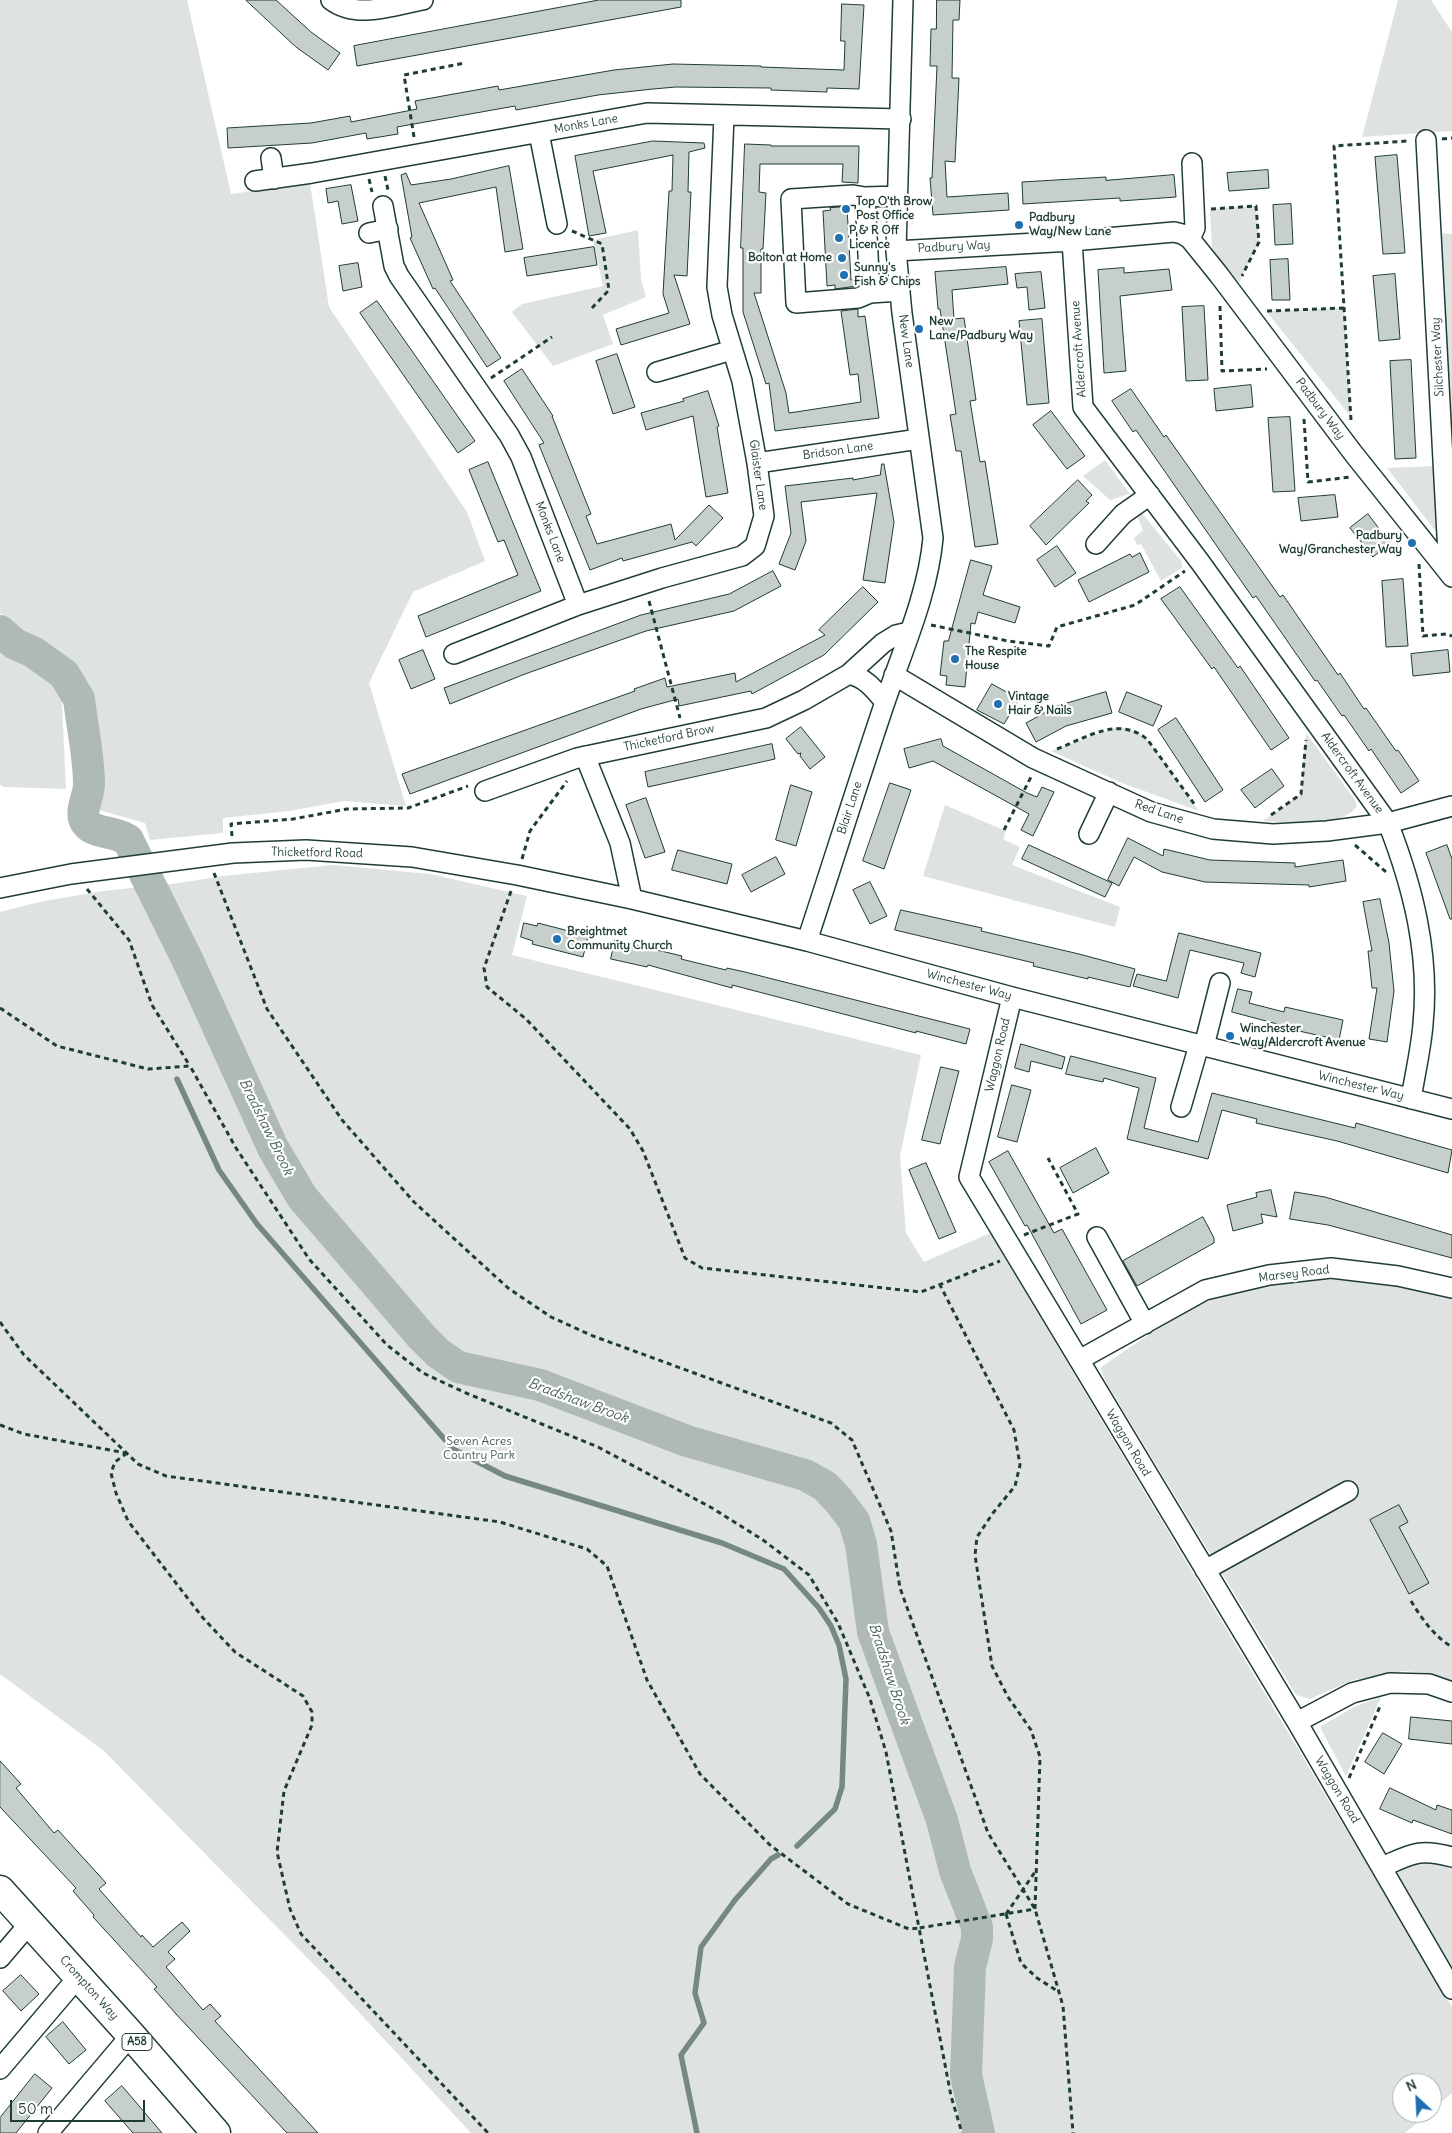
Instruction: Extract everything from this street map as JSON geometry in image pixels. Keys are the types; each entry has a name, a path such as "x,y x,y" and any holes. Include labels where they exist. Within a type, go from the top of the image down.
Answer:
{"highway":[{"name":"Crompton Way","path":"0,1890 79,1976 216,2133"}],"street":[{"path":"332,0 340,6 364,11 423,0"},
{"name":"New Lane","path":"894,675 931,560 933,538 896,251 903,0"},
{"name":"Monks Lane","path":"255,182 647,113 901,119"},
{"name":"Glaister Lane","path":"454,654 578,605 742,556 755,546 764,516 757,463 742,381 722,315 718,287 724,116"},
{"path":"538,133 557,224"},
{"name":"Silchester Way","path":"1426,140 1450,575"},
{"path":"271,158 274,179"},
{"path":"1190,240 1195,228 1192,163"},
{"path":"897,196 865,198 853,194 791,199 796,303 858,298 870,293 900,291"},
{"path":"865,198 870,293"},
{"name":"Monks Lane","path":"383,206 394,266 399,276 510,435 521,457 578,605"},
{"path":"369,232 388,229"},
{"name":"Padbury Way","path":"896,251 1072,241 1174,232 1182,234 1190,240 1219,275 1353,453 1450,575"},
{"name":"Aldercroft Avenue","path":"1072,241 1083,407 1200,562 1388,823 1402,858 1421,940 1425,983 1423,1024 1410,1099"},
{"path":"657,372 732,350"},
{"name":"Bridson Lane","path":"757,463 919,439"},
{"path":"1096,544 1123,514 1150,495"},
{"name":"Thicketford Brow","path":"485,791 581,757 766,718 804,700 849,674 884,643 911,627"},
{"path":"849,674 859,676 871,685 885,702"},
{"name":"Blair Lane","path":"807,942 894,675"},
{"name":"Red Lane","path":"894,675 1036,760 1152,812 1213,829 1273,834 1338,830 1388,823 1452,806"},
{"path":"581,757 620,843 632,899"},
{"path":"1089,834 1109,792"},
{"name":"Thicketford Road","path":"0,888 71,874 207,856 306,850 412,857 517,875 632,899"},
{"name":"Winchester Way","path":"632,899 807,942 1012,997 1452,1110"},
{"path":"1181,1107 1220,983"},
{"name":"Waggon Road","path":"1012,997 969,1177 1297,1722 1452,1989"},
{"path":"1097,1237 1145,1324"},
{"name":"Marsey Road","path":"1079,1360 1205,1290 1269,1275 1331,1268 1398,1276 1452,1288"},
{"path":"1205,1570 1348,1491"},
{"path":"1297,1722 1352,1693 1390,1683 1429,1684 1452,1692"},
{"path":"1382,1867 1410,1854 1431,1851 1452,1857"},
{"path":"0,1958 30,1923"},
{"path":"0,2069 79,1976"},
{"path":"48,2133 131,2035"}],"path":[{"path":"418,154 404,75 465,63"},
{"path":"1353,453 1334,146 1452,138"},
{"path":"374,162 390,199 383,206 374,201 374,162"},
{"path":"1194,210 1256,206 1258,242 1233,294"},
{"path":"557,224 602,244 609,290 591,309"},
{"path":"1219,275 1222,372 1289,368"},
{"path":"1246,311 1344,308"},
{"path":"477,387 552,337"},
{"path":"1303,386 1308,482 1371,476"},
{"path":"1417,533 1423,636 1447,634 1452,636"},
{"path":"911,627 1049,646 1058,627 1135,604 1200,562"},
{"path":"644,584 685,734"},
{"path":"1248,832 1301,794 1308,712"},
{"path":"1004,830 1036,760 1117,727 1128,728 1138,732 1147,739 1213,829"},
{"path":"581,757 574,771 530,832 484,968 487,987 526,1018 630,1129 642,1151 685,1258 702,1268 921,1292 940,1285 1078,1214 1048,1158"},
{"path":"233,853 231,824 293,819 347,809 408,808 470,785 485,791"},
{"path":"1338,830 1412,895"},
{"path":"207,856 267,1009 342,1120 414,1202 508,1288 551,1317 593,1336 831,1423 852,1440 891,1531 900,1588 988,1833 1035,1909 1063,2006 1073,2133"},
{"path":"71,874 95,897 129,940 152,1005 190,1066 236,1148 309,1259 387,1345 423,1373 466,1393 598,1447 712,1508 764,1540 809,1575 838,1623 870,1699 886,1752 951,2096 962,2133"},
{"path":"0,1008 57,1046 148,1069 190,1066"},
{"path":"940,1285 1014,1430 1020,1464 1015,1486 993,1513 977,1537 975,1555 992,1666 1008,1697 1031,1730 1040,1758 1035,1909"},
{"path":"0,1322 24,1355 138,1464 166,1476 500,1522 587,1549 607,1566 646,1680 700,1774 770,1846 848,1904 909,1929 1035,1909"},
{"path":"0,1425 24,1434 127,1453"},
{"path":"127,1453 115,1462 111,1473 116,1493 128,1521 203,1618 235,1652 302,1696 312,1712 312,1725 284,1791 277,1852 290,1909 301,1934 488,2133"},
{"path":"1412,1601 1420,1616 1440,1640 1452,1647"},
{"path":"1341,1797 1390,1683"},
{"path":"1006,1914 1036,1871"},
{"path":"1006,1914 1021,1963 1037,1978 1059,1992"}],"green space":[{"path":"0,0 187,0 231,194 310,183 329,307 467,512 485,561 413,592 369,683 406,806 344,801 289,811 223,818 223,833 150,840 145,823 99,810 93,702 67,664 0,613"},
{"path":"1398,0 1431,0 1452,32 1452,131 1362,137"},
{"path":"1256,206 1259,242 1239,283 1212,249 1210,209"},
{"path":"638,230 641,279 646,297 603,315 613,344 553,366 512,312 522,304 603,286 593,240"},
{"path":"1440,233 1452,234 1452,461"},
{"path":"1344,308 1351,417 1266,311"},
{"path":"1105,460 1130,494 1110,500 1083,476"},
{"path":"1436,466 1437,533 1387,468"},
{"path":"1142,513 1182,562 1182,568 1161,581 1141,544 1137,545 1134,538 1143,530 1137,516"},
{"path":"0,645 7,652 61,683 66,789 4,787 0,785"},
{"path":"1117,727 1133,730 1147,739 1199,811 1122,783 1051,751"},
{"path":"1306,733 1355,800 1357,806 1339,818 1327,821 1300,823 1263,821 1301,794"},
{"path":"945,805 1006,831 1003,839 1020,847 1012,865 1120,907 1115,927 923,876"},
{"name":"Seven Acres Country Park","path":"333,865 430,874 527,896 512,955 921,1055 900,1156 906,1233 924,1262 990,1233 1452,2007 1452,2093 1442,2102 1442,2073 1392,2073 1392,2123 1417,2123 1405,2133 471,2133 329,1980 104,1751 0,1674 0,912 39,902 103,891"},
{"path":"1328,1279 1370,1280 1452,1299 1452,1680 1427,1673 1402,1671 1353,1680 1310,1699 1296,1695 1107,1384 1100,1368 1194,1307 1230,1293 1249,1289 1288,1282"},
{"path":"1381,1697 1346,1776 1321,1726 1354,1707"},
{"path":"1422,1862 1440,1864 1452,1868 1452,1968 1397,1873 1408,1866"}],"building":[{"path":"246,0 276,0 311,32 340,53 328,70 296,47"},
{"path":"599,0 681,0 681,7 357,66 354,46"},
{"path":"937,0 960,0 959,20 953,20 952,78 959,78 955,162 945,161 947,197 1008,193 1009,210 933,215 930,178 932,178 937,66 930,66 931,29 936,29"},
{"path":"842,4 864,5 859,89 827,88 827,92 771,90 771,88 676,87 653,89 598,95 516,110 515,106 397,127 398,134 367,139 366,133 312,143 228,148 227,128 311,123 350,116 351,122 417,109 415,101 498,86 499,90 614,70 673,64 844,70 845,41 841,41"},
{"path":"653,141 704,143 705,148 689,152 688,192 691,192 687,276 674,275 690,324 621,345 616,329 669,313 663,294 669,191 672,191 673,155 593,171 606,233 589,236 575,156"},
{"path":"745,144 771,146 859,146 858,183 842,182 843,164 760,164 759,192 766,193 763,249 761,249 761,293 754,293 786,393 789,413 861,402 858,374 850,375 841,311 858,309 858,317 865,316 879,418 775,431 769,383 766,384 743,312 743,248 741,248"},
{"path":"1397,155 1405,253 1383,254 1375,157"},
{"path":"509,166 523,249 505,252 496,187 419,203 453,280 450,281 501,358 487,367 435,288 433,289 410,238 412,237 401,175 406,173 411,185 451,179"},
{"path":"1268,170 1269,188 1229,191 1227,173"},
{"path":"1174,175 1176,197 1120,201 1120,198 1023,204 1022,182 1106,177 1106,180"},
{"path":"351,185 358,221 342,224 338,201 328,203 326,189"},
{"path":"1291,204 1293,244 1275,245 1273,205"},
{"path":"847,207 851,280 856,280 857,286 835,289 835,285 827,286 823,211 831,210 830,208"},
{"path":"594,247 597,265 527,276 524,258"},
{"path":"1288,259 1290,300 1272,300 1270,260"},
{"path":"358,263 362,287 343,291 339,266"},
{"path":"1006,267 1008,284 952,290 954,319 964,318 976,400 970,401 980,462 985,461 998,544 975,547 961,451 956,451 950,415 956,414 940,309 938,309 935,272"},
{"path":"1124,268 1124,273 1169,269 1172,290 1120,296 1126,371 1104,373 1098,270"},
{"path":"1041,272 1045,308 1029,310 1027,287 1017,288 1015,274"},
{"path":"1395,274 1400,339 1379,341 1373,276"},
{"path":"377,301 475,441 458,453 360,313"},
{"path":"1204,306 1208,380 1186,381 1182,307"},
{"path":"1042,319 1049,403 1027,405 1019,321"},
{"path":"617,354 635,407 613,414 596,361"},
{"path":"1411,360 1416,458 1395,459 1390,361"},
{"path":"522,369 553,416 591,514 586,516 597,544 671,524 675,540 709,505 723,518 696,546 692,542 623,561 622,558 590,570 539,445 544,443 504,381"},
{"path":"1251,385 1253,407 1216,411 1214,389"},
{"path":"1131,389 1164,437 1166,435 1280,597 1283,595 1338,675 1340,673 1364,709 1366,708 1419,781 1401,793 1371,749 1369,751 1317,680 1315,681 1256,596 1253,598 1136,430 1133,432 1112,401"},
{"path":"708,391 719,426 717,427 728,493 706,497 693,416 646,430 641,413 684,401 683,399"},
{"path":"1051,411 1085,456 1067,469 1033,425"},
{"path":"1290,417 1295,491 1273,492 1268,418"},
{"path":"488,462 541,591 426,637 418,616 518,575 504,540 498,542 469,470"},
{"path":"882,464 884,464 894,522 885,583 863,580 877,493 801,502 806,541 795,570 779,564 791,533 785,486 853,478 853,480 880,475"},
{"path":"1078,480 1092,495 1086,501 1089,503 1046,545 1030,526"},
{"path":"1335,495 1338,517 1301,521 1298,498"},
{"path":"1368,514 1390,543 1373,557 1350,528"},
{"path":"1057,546 1076,573 1055,587 1037,560"},
{"path":"1140,553 1149,572 1089,602 1078,580 1130,554 1132,557"},
{"path":"971,560 992,566 983,595 1020,607 1015,623 978,612 975,624 971,623 965,687 946,685 947,676 940,675 944,641 948,641"},
{"path":"773,571 781,586 734,611 646,631 525,674 450,704 444,688 641,615 729,594"},
{"path":"1403,579 1408,646 1386,647 1382,581"},
{"path":"863,587 878,602 824,655 752,694 751,691 679,706 678,699 641,709 410,794 402,774 635,691 634,689 665,678 667,687 735,673 736,682 825,635 819,630"},
{"path":"1180,587 1238,668 1240,666 1289,738 1271,750 1214,667 1212,669 1161,599"},
{"path":"423,650 435,679 411,689 399,660"},
{"path":"1448,650 1450,672 1413,676 1411,654"},
{"name":"Vintage Hair & Nails","path":"992,684 1019,699 1004,724 977,710"},
{"path":"1106,692 1112,713 1066,726 1036,742 1026,723 1057,706"},
{"path":"1127,692 1162,706 1153,726 1119,712"},
{"path":"1176,718 1223,790 1205,802 1158,730"},
{"path":"801,727 825,757 810,769 800,756 801,753 798,754 786,739"},
{"path":"941,739 943,746 1027,793 1037,797 1042,787 1054,792 1033,836 1021,830 1029,814 933,761 909,768 904,749"},
{"path":"772,744 775,759 648,787 645,772"},
{"path":"1272,769 1284,786 1255,808 1241,790"},
{"path":"890,783 911,790 884,869 863,861"},
{"path":"791,785 812,792 796,846 776,840"},
{"path":"646,798 665,852 645,858 626,805"},
{"path":"1128,838 1163,856 1164,849 1210,860 1295,863 1295,867 1343,860 1346,881 1309,887 1309,885 1205,882 1162,872 1134,857 1119,886 1108,880"},
{"path":"1029,845 1112,883 1105,897 1022,859"},
{"path":"1447,845 1452,859 1452,919 1450,919 1426,853"},
{"path":"678,850 732,864 727,884 672,870"},
{"path":"776,857 785,874 751,892 742,875"},
{"path":"870,882 887,916 870,924 853,890"},
{"path":"1380,899 1389,943 1394,991 1387,1042 1369,1039 1377,988 1372,988 1368,951 1372,951 1363,902"},
{"path":"901,910 982,928 981,931 1135,969 1130,987 1033,966 1034,963 895,930"},
{"name":"Breightmet Community Church","path":"524,923 537,926 538,923 588,936 583,957 532,944 533,941 521,937"},
{"path":"1179,933 1261,953 1255,977 1241,973 1244,963 1190,950 1178,998 1133,986 1137,974 1166,981"},
{"path":"615,940 682,956 681,959 726,970 727,968 745,972 970,1029 966,1044 916,1031 916,1033 732,985 732,988 648,965 647,967 611,959"},
{"path":"1238,989 1252,992 1249,1003 1284,1012 1285,1007 1343,1020 1339,1040 1281,1027 1281,1025 1232,1012"},
{"path":"1021,1044 1065,1057 1062,1069 1031,1061 1029,1072 1015,1068"},
{"path":"1071,1056 1156,1078 1144,1128 1198,1142 1212,1093 1355,1128 1356,1123 1452,1150 1448,1173 1337,1141 1256,1123 1257,1119 1222,1110 1208,1159 1127,1139 1139,1088 1104,1078 1103,1082 1066,1074"},
{"path":"941,1067 959,1071 940,1144 922,1140"},
{"path":"1012,1085 1031,1090 1017,1142 998,1137"},
{"path":"1096,1148 1109,1173 1073,1193 1060,1168"},
{"path":"1008,1151 1054,1233 1062,1229 1107,1310 1081,1324 1027,1225 1025,1226 989,1162"},
{"path":"926,1163 956,1232 939,1239 909,1170"},
{"path":"1271,1190 1277,1217 1261,1214 1263,1223 1233,1231 1227,1205 1257,1197 1256,1193"},
{"path":"1295,1192 1325,1197 1452,1235 1452,1258 1328,1225 1290,1219"},
{"path":"1203,1217 1214,1238 1214,1243 1137,1286 1123,1261"},
{"path":"1399,1505 1408,1522 1399,1527 1429,1583 1409,1594 1370,1520"},
{"path":"1411,1717 1452,1721 1452,1744 1409,1739"},
{"path":"1383,1733 1402,1744 1384,1774 1365,1762"},
{"path":"0,1761 21,1784 16,1788 54,1833 58,1830 106,1883 99,1889 141,1937 142,1935 153,1947 182,1922 190,1931 168,1952 175,1959 166,1967 203,2010 210,2004 221,2016 215,2021 318,2133 287,2133 154,1989 157,1987 93,1917 94,1915 73,1891 76,1888 0,1807"},
{"path":"1390,1788 1436,1810 1437,1805 1452,1810 1452,1834 1413,1820 1412,1823 1380,1809"},
{"path":"21,1975 39,1994 21,2011 3,1991"},
{"path":"63,2022 86,2050 69,2064 46,2037"},
{"path":"35,2074 52,2088 16,2133 0,2133 0,2118"},
{"path":"122,2086 162,2133 133,2133 105,2101"}],"waterway":[{"name":"Bradshaw Brook","path":"0,631 15,644 33,652 64,674 79,699 89,774 89,789 83,811 85,821 92,828 118,835 128,840 188,961 273,1148 302,1197 421,1336 438,1353 458,1367 540,1385 687,1441 805,1475 825,1486 854,1521 861,1544 873,1632 942,1820 955,1871 977,1927 977,1939 970,1967 966,2075 979,2133"},
{"path":"177,1079 219,1170 257,1224 453,1449 505,1476 722,1543 784,1569 819,1608 831,1626 839,1645 846,1679 842,1787 835,1809 797,1846"},
{"path":"697,2133 681,2055 704,2023 695,1993 701,1947 735,1900 771,1859 778,1855"}],"place":[{"name":"Top O'th Brow Post Office","path":"846,209"},
{"name":"Padbury Way/New Lane","path":"1019,225"},
{"name":"P & R Off Licence","path":"839,238"},
{"name":"Bolton at Home","path":"842,258"},
{"name":"Sunny's Fish & Chips","path":"844,275"},
{"name":"New Lane/Padbury Way","path":"919,329"},
{"name":"Padbury Way/Granchester Way","path":"1412,543"},
{"name":"The Respite House","path":"955,659"},
{"name":"Vintage Hair & Nails","path":"998,704"},
{"name":"Breightmet Community Church","path":"557,939"},
{"name":"Winchester Way/Aldercroft Avenue","path":"1230,1036"}]}
